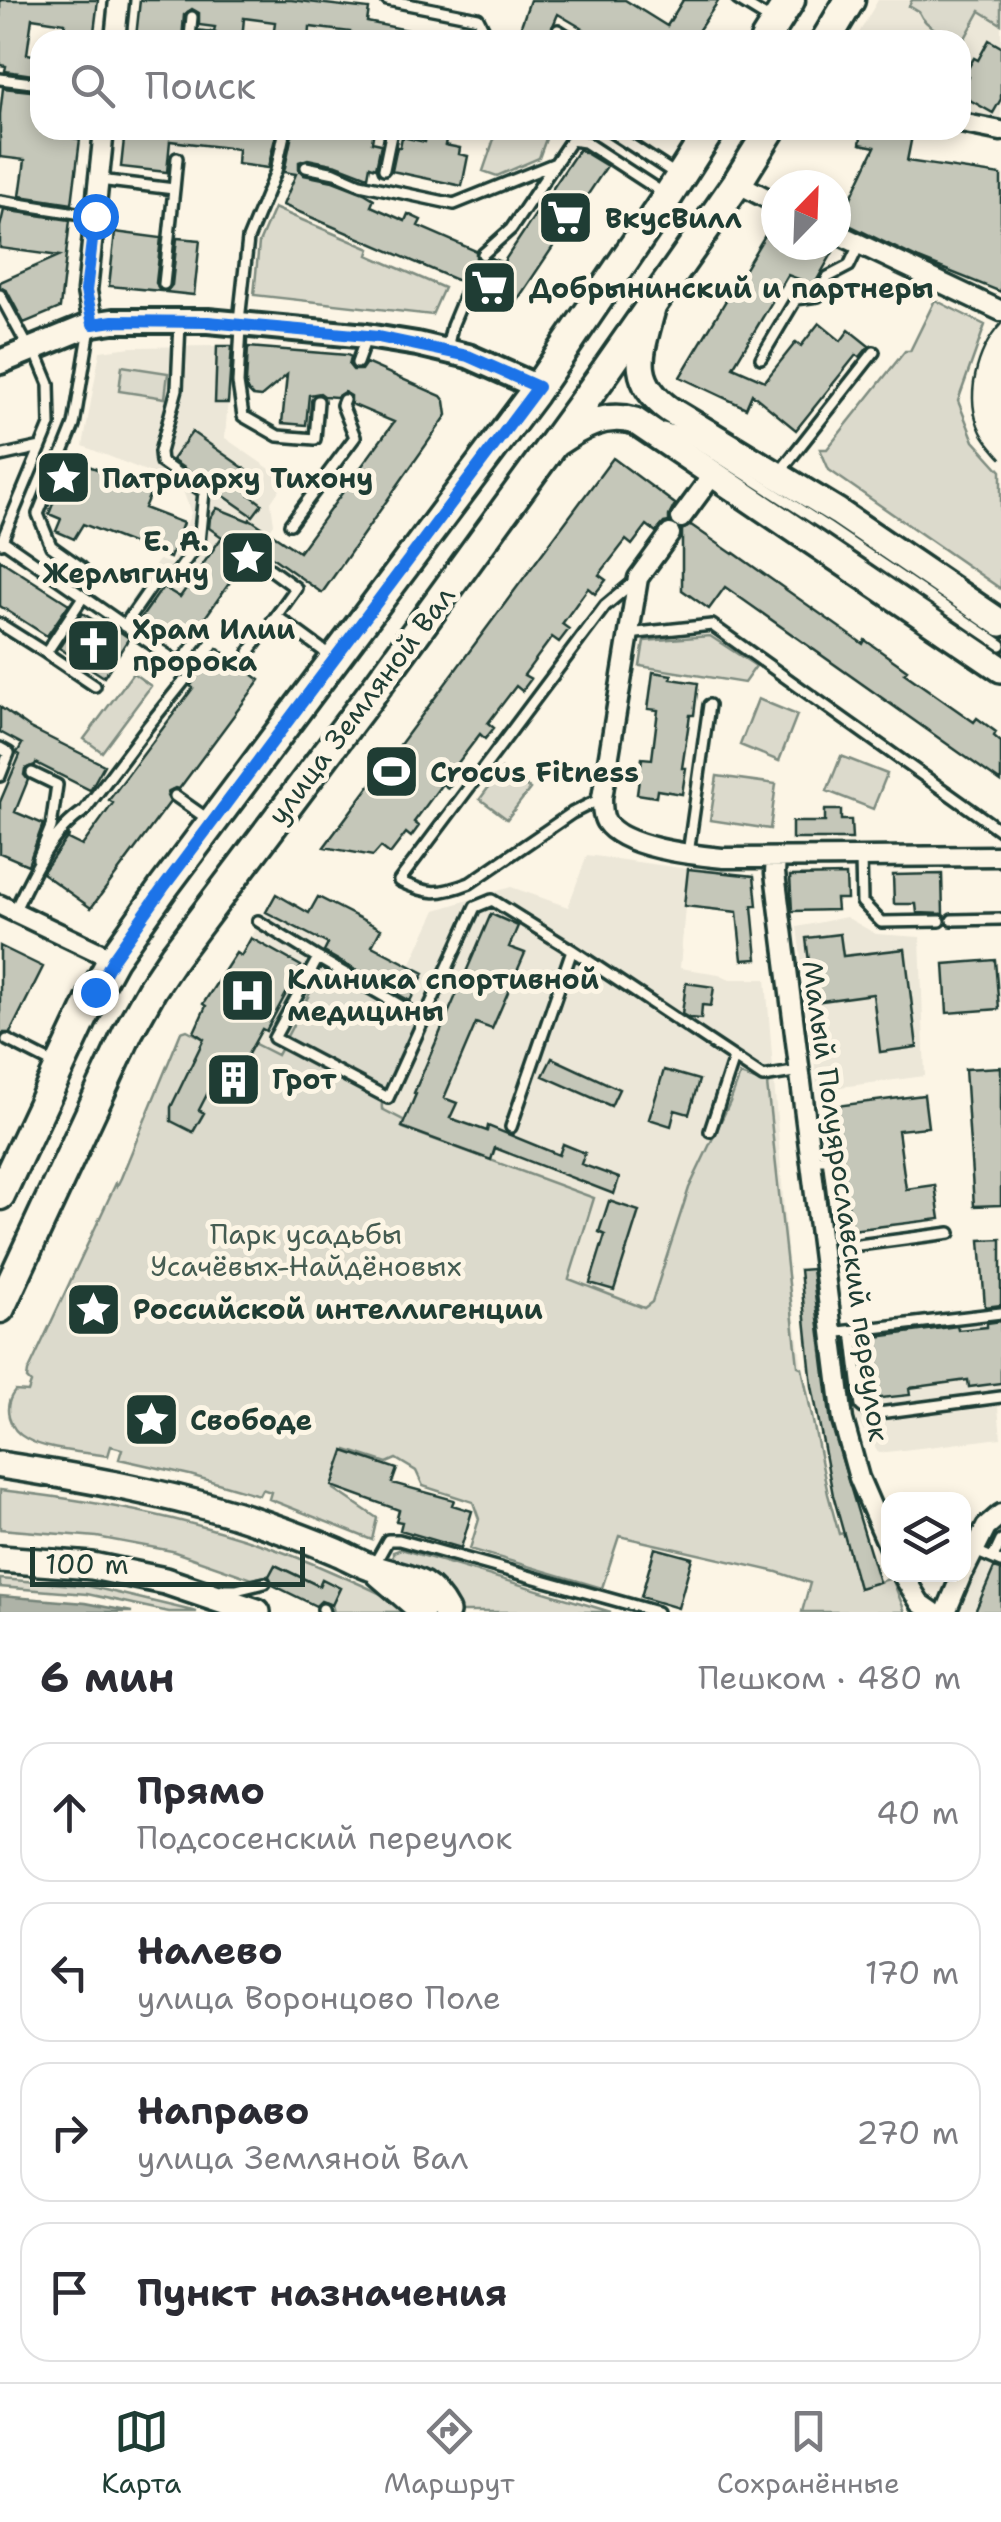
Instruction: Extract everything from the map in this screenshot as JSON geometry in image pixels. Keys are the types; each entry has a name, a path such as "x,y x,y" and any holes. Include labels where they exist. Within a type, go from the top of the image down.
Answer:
{"main road":[{"path":"832,30 850,0"},
{"name":"улица Земляной Вал","path":"0,1194 113,959 538,387 704,140"},
{"name":"улица Земляной Вал","path":"0,1308 128,1032 152,989 550,448 764,140"},
{"path":"654,299 640,364 652,396 838,512 1001,623"},
{"path":"550,448 599,420 635,420 1001,670"},
{"path":"0,1465 185,1500 280,1530 426,1587 446,1612"},
{"path":"0,1559 92,1566 165,1581 257,1612"},
{"path":"372,1568 421,1612"}],"street":[{"path":"116,30 120,0"},
{"path":"971,125 1001,131"},
{"path":"92,324 86,291 103,140"},
{"path":"737,183 761,195"},
{"path":"851,241 994,308"},
{"path":"0,362 92,324 180,320 367,336 446,350 538,387"},
{"path":"682,518 714,474"},
{"path":"670,534 638,578 602,798 606,822 636,841 723,858 1001,856"},
{"name":"Малый Полуярославский переулок","path":"776,858 831,1334 848,1446 881,1529"},
{"path":"7,908 113,959"},
{"path":"971,1555 986,1528 1001,1514"},
{"path":"907,1582 920,1603 933,1612"},
{"path":"946,1612 959,1582"}],"lane":[{"path":"387,0 478,18 483,30"},
{"path":"738,0 777,21"},
{"path":"191,30 192,16"},
{"path":"0,79 30,83"},
{"path":"283,140 276,171 248,239 240,324 238,383 242,416 278,436 315,438 318,401"},
{"path":"384,169 390,140"},
{"path":"483,254 512,229 571,140 585,142 674,187"},
{"path":"620,140 674,187"},
{"path":"164,284 177,158"},
{"path":"306,167 360,184 454,204 556,163"},
{"path":"99,180 174,188"},
{"path":"0,201 95,216"},
{"path":"762,358 796,299 818,296 828,278 849,266 859,245"},
{"path":"446,350 469,286"},
{"path":"0,295 49,384 50,424 1,543 173,659 185,657 203,632"},
{"path":"124,626 156,580 174,577 199,542 204,492 161,462 160,452 177,389 180,320"},
{"path":"82,568 51,546 38,514 74,425 92,324"},
{"path":"357,363 367,336"},
{"path":"777,475 874,352"},
{"path":"652,396 682,433"},
{"path":"290,524 355,437 342,405 344,400"},
{"path":"635,420 682,433 1001,644"},
{"path":"0,456 40,447"},
{"path":"249,652 296,588 270,569"},
{"path":"602,798 572,813 470,883 452,890 424,893 398,882 605,606 638,578"},
{"path":"46,654 82,597"},
{"path":"276,616 334,658"},
{"path":"0,624 95,686"},
{"path":"628,634 712,625 1001,831"},
{"path":"7,908 70,820 84,811 184,681"},
{"path":"688,854 709,704"},
{"path":"0,748 10,753 0,776"},
{"path":"124,758 135,766"},
{"path":"32,773 56,785 51,828 34,870"},
{"path":"174,796 212,823"},
{"path":"861,858 862,902 881,922 940,921"},
{"path":"318,958 274,1038 388,1098 475,907 492,900 763,1077 800,1072"},
{"path":"952,920 1001,919"},
{"path":"258,921 425,1020"},
{"path":"511,1127 572,950"},
{"path":"6,1040 59,1067"},
{"path":"710,1131 734,1058"},
{"path":"812,1160 828,1158 838,1236 851,1246 950,1234"},
{"path":"831,1334 1001,1313"},
{"path":"852,1331 861,1406 871,1414 1001,1397"},
{"path":"372,1568 388,1540 399,1540 656,1612"},
{"path":"973,1550 997,1560 1001,1541"},
{"path":"165,1581 210,1590 236,1590 265,1583"}],"shaded area":[{"path":"140,0 291,0 348,7 342,30 136,30"},
{"path":"878,0 1001,0 1001,120 971,115 971,30 861,30"},
{"path":"217,346 216,358 231,359 225,438 286,480 271,502 274,524 191,642 174,630 164,644 121,614 159,560 171,564 191,513 181,485 83,446 100,351"},
{"path":"587,855 688,869 680,968 730,979 766,979 789,1273 802,1368 839,1534 171,1107 204,1039 194,1032 206,1006 203,1004 236,953 241,955 276,894 410,965 436,910 511,887 568,907"},
{"path":"846,917 876,934 920,937 925,1076 818,1090 797,927"},
{"path":"1001,1308 1001,1438 879,1453 856,1419 844,1326"},
{"path":"1001,1525 1001,1612 957,1612 971,1582 987,1543"},
{"path":"0,1596 85,1603 132,1612 0,1612"}],"green space":[{"path":"912,0 1001,0 1001,24 980,11 969,30 936,30 909,6"},
{"path":"494,140 546,140 539,158 497,176 483,171"},
{"path":"274,208 370,249 368,255 444,288 432,315 254,295 259,243"},
{"path":"935,300 985,325 958,401 974,441 1001,471 1001,589 829,470 820,449 827,449 905,351 910,351"},
{"path":"122,366 168,373 165,398 119,391"},
{"path":"710,636 756,666 744,683 640,666 644,641"},
{"path":"133,673 151,686 102,752 84,739"},
{"path":"758,699 797,715 779,761 740,745"},
{"path":"841,756 887,774 873,809 827,791"},
{"path":"502,769 530,789 507,819 480,799"},
{"path":"717,776 776,784 770,829 710,820"},
{"name":"Парк усадьбы Усачёвых-Найдёновых","path":"326,976 369,993 415,1022 410,1046 386,1087 382,1109 405,1121 403,1128 594,1198 569,1279 644,1308 652,1302 689,1188 740,1075 767,1084 798,1366 802,1368 828,1494 859,1588 894,1582 905,1612 802,1612 810,1583 619,1536 602,1588 470,1549 479,1519 473,1502 423,1486 416,1471 396,1459 387,1463 347,1450 334,1489 377,1518 372,1540 269,1499 271,1492 262,1489 259,1495 119,1459 122,1449 111,1446 108,1456 45,1446 15,1430 8,1411 11,1397 15,1391 28,1392 28,1372 121,1178 181,1032 187,1030 204,1039 197,1055 253,1043 277,1055 318,978"},
{"path":"0,1490 130,1510 215,1530 298,1558 414,1612 334,1612 332,1605 340,1588 322,1579 319,1586 275,1565 270,1575 252,1579 172,1551 97,1537 0,1529"},
{"path":"401,1549 611,1612 460,1612 431,1581 393,1559 393,1552"},
{"path":"0,1579 88,1586 197,1612 169,1612 87,1594 0,1587"}],"building":[{"path":"0,0 98,0 94,30 64,30 65,23 32,18 27,54 30,75 5,71 6,66 0,65"},
{"path":"140,0 291,0 369,9 367,22 408,30 274,30 275,22 244,18 243,30 214,30 215,27 199,25 199,13 192,9 184,15 183,30 137,30"},
{"path":"530,0 625,0 667,26 683,0 719,0 699,30 585,30 558,14 551,30 520,30"},
{"path":"989,40 1001,47 1001,99 993,113 971,101 971,63 974,58 978,60"},
{"path":"3,88 30,91 30,140 80,140 72,204 20,196 25,160 0,157"},
{"path":"124,140 275,140 268,168 237,164 238,149 170,141 167,172 121,167"},
{"path":"291,140 372,140 381,144 376,168 370,166 368,177 308,159 299,162 299,170 304,175 364,193 374,199 371,206 405,221 408,214 421,220 418,226 476,251 476,259 481,262 491,258 503,263 579,149 607,166 514,305 476,289 473,278 461,282 283,205 296,174 284,172"},
{"path":"401,140 446,140 445,145 460,148 459,154 468,156 462,186 392,171"},
{"path":"861,140 911,140 907,161 1001,175 1001,292 851,226 851,198 875,147 860,144"},
{"path":"4,210 70,220 60,308 24,323 0,282 59,256 0,248"},
{"path":"115,232 161,238 156,283 161,291 109,286"},
{"path":"177,238 200,240 194,295 166,292 172,285"},
{"path":"761,242 761,260 828,260 814,285 788,275 733,367 765,381 796,342 801,346 819,323 841,341 849,330 869,346 860,357 856,355 796,430 752,394 746,408 680,377"},
{"path":"217,346 232,346 228,403 215,403"},
{"path":"248,347 347,355 353,370 361,370 366,363 441,396 447,415 322,593 258,547 254,548 203,625 188,640 174,630 165,643 137,624 163,587 180,597 222,537 209,528 217,508 250,519 299,552 394,422 351,404 351,396 344,392 336,397 309,395 306,425 282,423 287,375 261,397 253,396 246,383"},
{"path":"192,432 261,480 250,495 262,504 253,516 172,460"},
{"path":"613,458 675,504 669,522 656,532 647,525 632,545 626,540 599,575 606,580 595,594 588,588 562,624 569,629 559,642 552,637 524,675 531,679 522,691 516,686 488,723 494,728 485,739 480,734 451,772 457,777 448,788 442,784 414,822 419,826 411,837 406,833 390,854 381,847 373,856 324,847"},
{"path":"83,464 136,483 138,476 155,482 144,508 183,523 170,558 83,524 74,539 56,531 61,519 49,514 66,470 79,475"},
{"path":"691,525 863,644 865,640 974,722 977,718 996,732 994,736 1001,742 1001,782 725,587 709,609 682,590 682,530"},
{"path":"0,560 69,604 47,636 0,606"},
{"name":"Храм Илии пророка","path":"82,613 100,624 103,620 129,638 104,677 59,648"},
{"path":"217,648 260,680 179,789 169,791 170,802 91,908 42,873 69,835 68,839 82,846 113,803 109,800 193,688 190,686"},
{"path":"653,672 698,683 682,768 686,768 682,794 657,790 656,797 637,794 642,758 652,759 658,710 648,709"},
{"path":"0,707 30,728 104,765 90,790 36,763 25,769 28,780 15,812 43,824 28,865 0,853 0,802 22,744 0,732"},
{"path":"825,810 841,810 841,820 851,820 852,839 792,839 792,822 825,822"},
{"path":"688,869 754,876 757,906 752,906 757,959 742,960 737,912 684,906"},
{"path":"942,874 943,914 917,913 916,904 894,904 893,875"},
{"path":"846,875 847,899 836,899 837,910 792,911 790,876"},
{"path":"276,894 309,913 318,897 381,929 372,946 424,973 410,1001 324,952 328,944 266,912"},
{"path":"491,914 518,926 509,947 525,953 492,1029 476,1023 444,1098 457,1103 450,1118 487,1131 488,1126 559,1155 563,1144 585,1153 581,1164 619,1178 614,1194 495,1148 491,1160 402,1127"},
{"path":"840,934 843,956 905,949 917,1047 880,1052 873,994 814,1002 806,938"},
{"name":"Клиника спортивной медицины","path":"251,938 301,966 266,1031 262,1029 237,1074 243,1077 235,1089 216,1077 193,1132 171,1121 171,1107 204,1039 194,1032 206,1006 203,1004 236,953 241,956"},
{"path":"0,946 43,967 10,1033 0,1036"},
{"path":"995,960 999,1009 947,1013 944,964"},
{"path":"686,983 714,987 711,1006 702,1005 701,1019 682,1014"},
{"path":"552,1058 619,1089 611,1106 543,1076"},
{"path":"1001,1067 1001,1205 974,1206 965,1069"},
{"path":"664,1070 699,1080 689,1114 675,1110 671,1126 649,1119"},
{"path":"924,1095 928,1127 898,1130 906,1189 935,1185 940,1219 851,1230 836,1106"},
{"path":"609,1201 639,1211 614,1290 590,1283 605,1235 599,1232"},
{"path":"1001,1239 1001,1305 985,1307 980,1240"},
{"path":"812,1269 831,1423 879,1582 859,1588 833,1495 812,1386 800,1270"},
{"path":"1001,1321 1001,1383 969,1387 968,1380 909,1388 910,1395 872,1399 861,1339 957,1326 958,1330 987,1327 987,1323"},
{"path":"344,1451 397,1469 392,1483 454,1500 452,1505 472,1511 461,1548 400,1530 402,1522 396,1521 399,1510 332,1486"},
{"path":"655,1548 692,1558 678,1608 641,1597"},
{"path":"275,1565 319,1586 322,1579 340,1588 332,1605 321,1601 316,1606 273,1585 269,1576"},
{"path":"994,1568 1001,1570 1001,1612 975,1612"}],"tram line":[{"path":"1001,324 979,361 973,390 981,432 1001,458"}],"place":[{"name":"ВкусВилл","path":"566,218"},
{"name":"Добрынинский и партнеры","path":"490,288"},
{"name":"Патриарху Тихону","path":"63,478"},
{"name":"Е. А. Жерлыгину","path":"248,557"},
{"name":"Храм Илии пророка","path":"93,645"},
{"name":"Crocus Fitness","path":"391,772"},
{"name":"Клиника спортивной медицины","path":"248,995"},
{"name":"Грот","path":"233,1079"},
{"name":"Российской интеллигенции","path":"94,1309"},
{"name":"Свободе","path":"151,1420"}],"route":[{"path":"95,216 86,291 93,324 175,320 378,337 468,356 538,387 163,888 95,992"}]}
